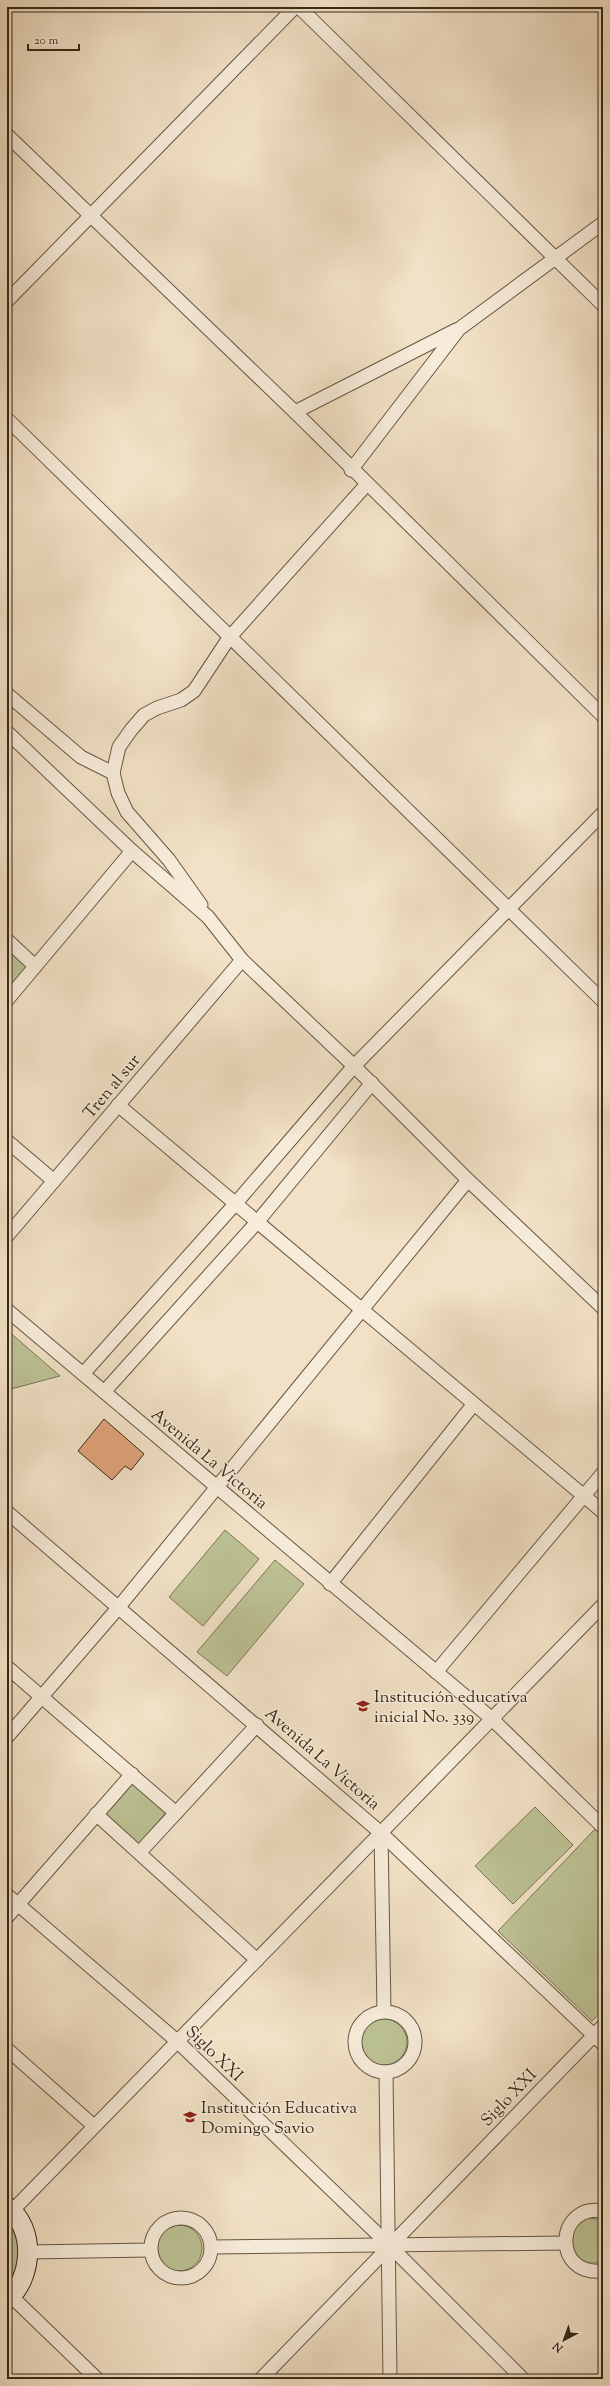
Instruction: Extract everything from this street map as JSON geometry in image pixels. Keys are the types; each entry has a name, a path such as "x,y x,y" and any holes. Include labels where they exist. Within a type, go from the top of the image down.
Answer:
{"street":[{"path":"7,301 295,7"},
{"path":"299,7 603,305"},
{"path":"7,135 295,412 351,470 603,716"},
{"path":"295,412 459,329 554,257 603,223"},
{"path":"351,470 459,329"},
{"path":"7,419 229,638 603,1001"},
{"path":"367,484 229,638 206,677 194,691 181,700 157,708 144,715 130,730 119,747 113,773 118,793 128,812 177,870 208,917 242,960 372,1083 468,1180 603,1308"},
{"path":"7,694 81,756 113,773"},
{"path":"7,732 132,851 208,917"},
{"path":"83,1374 236,1203 354,1066 603,813"},
{"path":"7,1000 132,851"},
{"path":"7,940 35,966"},
{"name":"Tren al sur","path":"7,1236 242,960"},
{"path":"104,1392 258,1221 372,1083"},
{"path":"118,1105 258,1221 473,1405 603,1512"},
{"path":"7,1141 54,1181"},
{"path":"7,1737 118,1608 216,1486 468,1180"},
{"name":"Avenida La Victoria","path":"7,1310 330,1584 491,1718 601,1821"},
{"path":"330,1584 473,1405"},
{"path":"436,1672 603,1473"},
{"name":"Avenida La Victoria","path":"7,1512 381,1833 598,2040"},
{"path":"97,2379 9,2298 24,2273 28,2252 25,2236 9,2209 94,2126 603,1605"},
{"path":"7,1667 176,1813"},
{"path":"140,1852 257,1725"},
{"path":"7,1917 132,1774"},
{"path":"96,1814 140,1852 257,1960"},
{"path":"381,1833 384,2011"},
{"name":"Siglo XXI","path":"7,1895 177,2041 389,2245 523,2379"},
{"path":"384,2011 400,2015 406,2020 411,2026 415,2041 412,2056 407,2062 394,2071 386,2072 377,2071 362,2062 355,2046 356,2034 361,2022 368,2016 384,2011"},
{"name":"Siglo XXI","path":"260,2379 389,2245 598,2040 603,2026"},
{"path":"7,2049 94,2126"},
{"path":"386,2072 390,2379"},
{"path":"603,2211 594,2210 579,2215 568,2228 565,2243 567,2252 578,2265 594,2271 603,2271"},
{"path":"179,2217 191,2219 202,2226 208,2236 211,2247 208,2260 201,2270 194,2275 182,2278 169,2276 162,2272 156,2266 150,2250 153,2234 158,2227 164,2222 179,2217"},
{"path":"211,2247 565,2243"},
{"path":"28,2252 150,2250"}],"green space":[{"path":"7,948 27,967 7,990"},
{"path":"7,1330 60,1376 7,1390"},
{"path":"225,1530 259,1559 203,1626 169,1597"},
{"path":"275,1560 304,1584 227,1676 197,1652"},
{"path":"132,1780 167,1811 139,1845 103,1814"},
{"path":"535,1807 573,1845 513,1904 475,1866"},
{"path":"595,1829 603,1837 603,2010 592,2021 498,1931"},
{"path":"380,2019 388,2019 397,2023 403,2029 407,2042 403,2055 397,2061 388,2065 380,2065 371,2061 365,2055 361,2046 361,2038 365,2029 371,2023"},
{"path":"7,2218 17,2235 19,2253 12,2279 7,2288"},
{"path":"589,2218 603,2220 603,2262 592,2263 583,2260 577,2255 573,2248 572,2240 574,2231 580,2224"},
{"path":"175,2225 183,2225 192,2229 198,2235 202,2248 198,2261 192,2267 183,2271 175,2271 166,2267 160,2261 156,2252 156,2244 160,2235 166,2229"}],"building":[{"path":"104,1419 144,1454 131,1470 125,1466 112,1480 78,1451"}],"place":[{"name":"Institución educativa inicial No. 339","path":"363,1706"},
{"name":"Institución Educativa Domingo Savio","path":"190,2117"}]}
